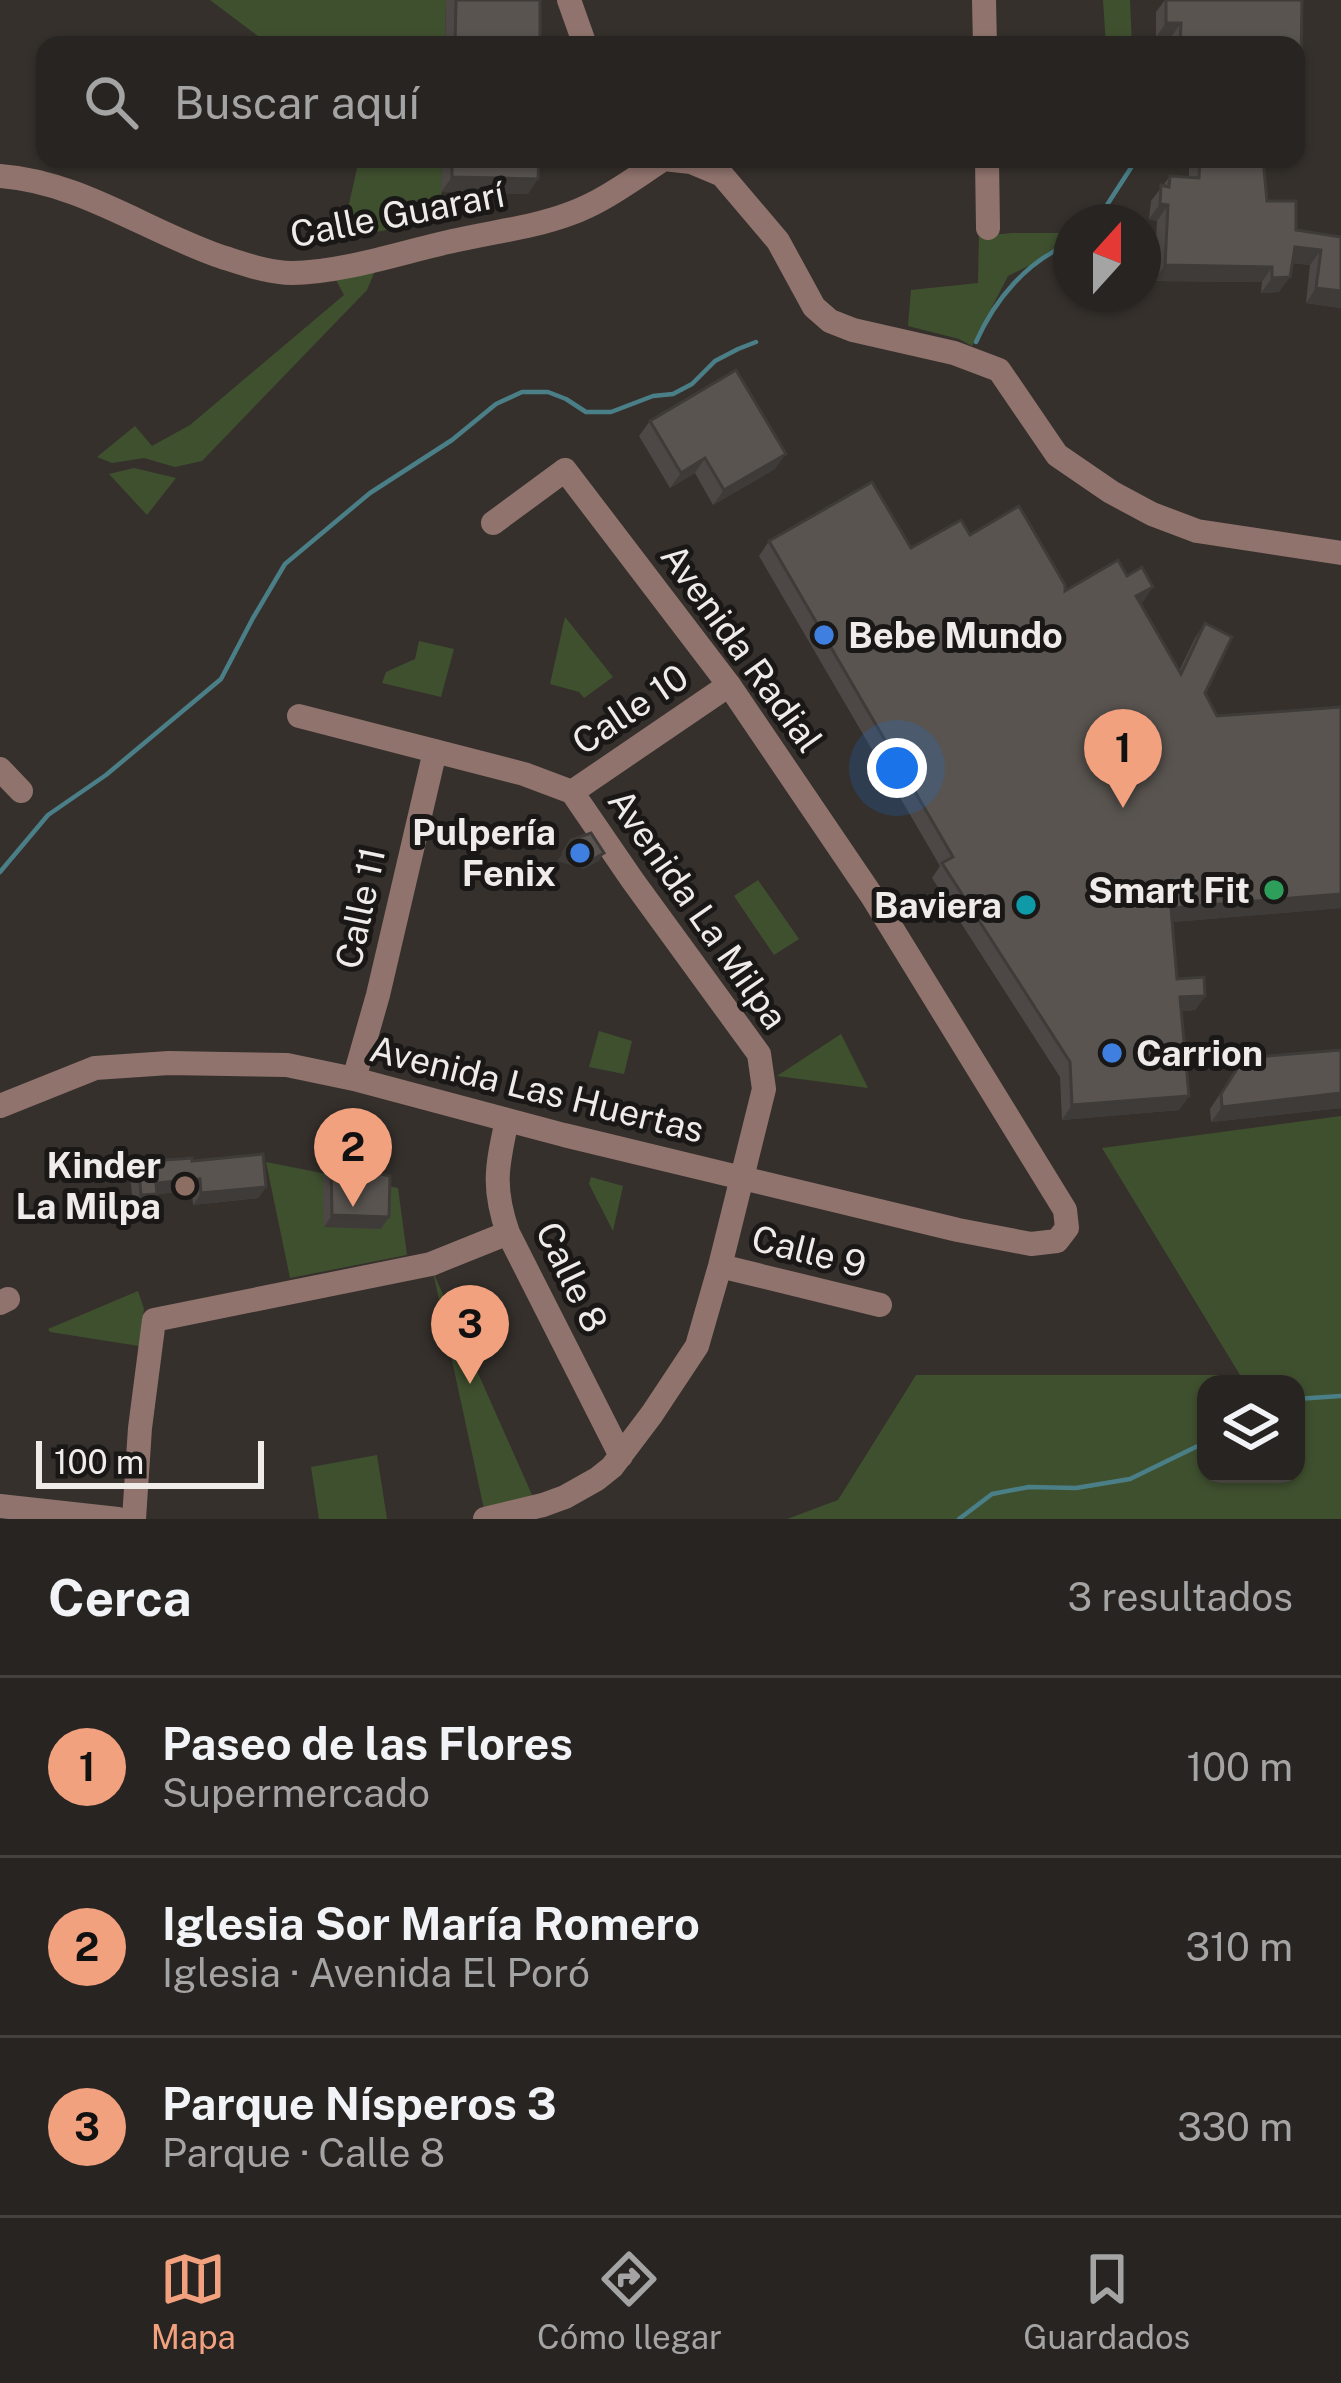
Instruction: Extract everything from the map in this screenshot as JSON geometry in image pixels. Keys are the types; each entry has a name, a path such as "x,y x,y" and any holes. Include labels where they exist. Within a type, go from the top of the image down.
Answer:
{"street":[{"path":"569,0 582,36"},
{"path":"984,0 985,36"},
{"name":"Calle Guararí","path":"0,176 52,183 193,246 270,272 306,273 516,230 570,214 604,199 650,168"},
{"path":"705,168 722,175 778,241 814,307 830,321 954,352 999,370 1057,455 1074,470 1152,514 1197,531 1341,553"},
{"path":"987,168 988,227"},
{"name":"Avenida Radial","path":"493,523 565,470 729,685 872,896 1065,1210 1067,1228 1057,1241"},
{"name":"Calle 10","path":"572,792 729,685"},
{"name":"Avenida La Milpa","path":"299,716 524,774 572,792 759,1054 764,1089 697,1346 621,1456 597,1480 543,1505 485,1519"},
{"name":"Calle 11","path":"354,1079 435,751"},
{"path":"0,769 21,790"},
{"name":"Avenida Las Huertas","path":"0,1106 95,1068 169,1063 287,1066 958,1230 1030,1244 1057,1241"},
{"name":"Calle 8","path":"507,1120 496,1172 508,1233 621,1456"},
{"path":"134,1519 152,1324 158,1317 431,1264 508,1233"},
{"name":"Calle 9","path":"720,1266 880,1305"},
{"path":"4,1511 118,1519"}],"green space":[{"path":"210,0 446,0 445,36 258,36"},
{"path":"1103,0 1130,0 1132,36 1105,36"},
{"path":"357,168 442,168 441,220 349,237 349,204"},
{"path":"1053,233 1053,254 1008,276 972,346 908,326 911,290 978,283 979,236"},
{"path":"377,266 367,290 202,461 175,467 144,458 112,463 97,457 135,426 152,446 190,425 344,295 334,276"},
{"path":"134,468 176,478 147,515 109,474"},
{"path":"565,617 613,677 584,698 579,692 550,684"},
{"path":"419,641 454,649 441,697 382,683 386,672 415,659"},
{"path":"758,880 799,939 774,955 734,896"},
{"path":"599,1031 632,1041 624,1074 589,1067"},
{"path":"841,1034 868,1088 777,1076"},
{"path":"1341,1116 1341,1519 787,1519 838,1500 916,1375 1197,1375 1197,1483 1305,1483 1305,1375 1240,1375 1102,1148"},
{"path":"266,1162 398,1188 407,1255 290,1278"},
{"path":"591,1177 623,1186 613,1231 589,1184"},
{"path":"433,1272 533,1497 484,1509"},
{"path":"138,1291 144,1309 139,1346 48,1329"},
{"path":"377,1455 387,1519 319,1519 311,1467"}],"building":[{"path":"456,0 540,0 540,36 455,36"},
{"path":"1166,0 1302,0 1301,36 1180,36 1181,23 1166,23"},
{"path":"452,168 539,168 538,179 452,177"},
{"path":"1200,168 1264,168 1267,201 1296,201 1296,230 1341,237 1341,291 1316,288 1321,250 1295,247 1290,277 1272,278 1272,267 1165,265 1168,205 1160,204 1161,185 1169,187 1170,176 1199,178"},
{"path":"736,370 786,454 724,490 705,458 681,473 650,421"},
{"path":"872,482 911,548 961,520 970,535 1019,506 1065,591 1118,560 1127,576 1142,567 1153,587 1136,596 1181,674 1205,623 1232,637 1205,693 1217,716 1341,707 1341,894 1171,908 1177,979 1204,977 1205,996 1180,997 1189,1096 1072,1105 1070,1062 942,863 953,857 769,541"},
{"path":"591,833 604,853 590,861 563,853 571,840"},
{"path":"1341,1050 1341,1093 1222,1107 1221,1094 1244,1058"},
{"path":"263,1154 266,1187 201,1193 200,1179 156,1183 157,1194 141,1195 138,1162"},
{"path":"331,1163 390,1176 389,1217 332,1215"}],"waterway":[{"path":"1108,204 1131,168"},
{"path":"976,342 1014,283 1053,252"},
{"path":"0,872 48,815 106,775 221,679 285,564 370,493 452,440 496,404 522,392 548,392 586,412 611,412 653,396 673,394 692,384 715,361 756,342"},
{"path":"1305,1398 1341,1396"},
{"path":"959,1519 992,1494 1130,1479 1197,1446"}],"place":[{"name":"Bebe Mundo","path":"824,635"},
{"name":"Paseo de las Flores","path":"1123,808"},
{"name":"Pulpería Fenix","path":"580,853"},
{"name":"Smart Fit","path":"1274,890"},
{"name":"Baviera","path":"1026,905"},
{"name":"Carrion","path":"1112,1053"},
{"name":"Kinder La Milpa","path":"185,1186"},
{"name":"Iglesia Sor María Romero","path":"353,1207"},
{"name":"Parque Nísperos 3","path":"470,1384"}]}
